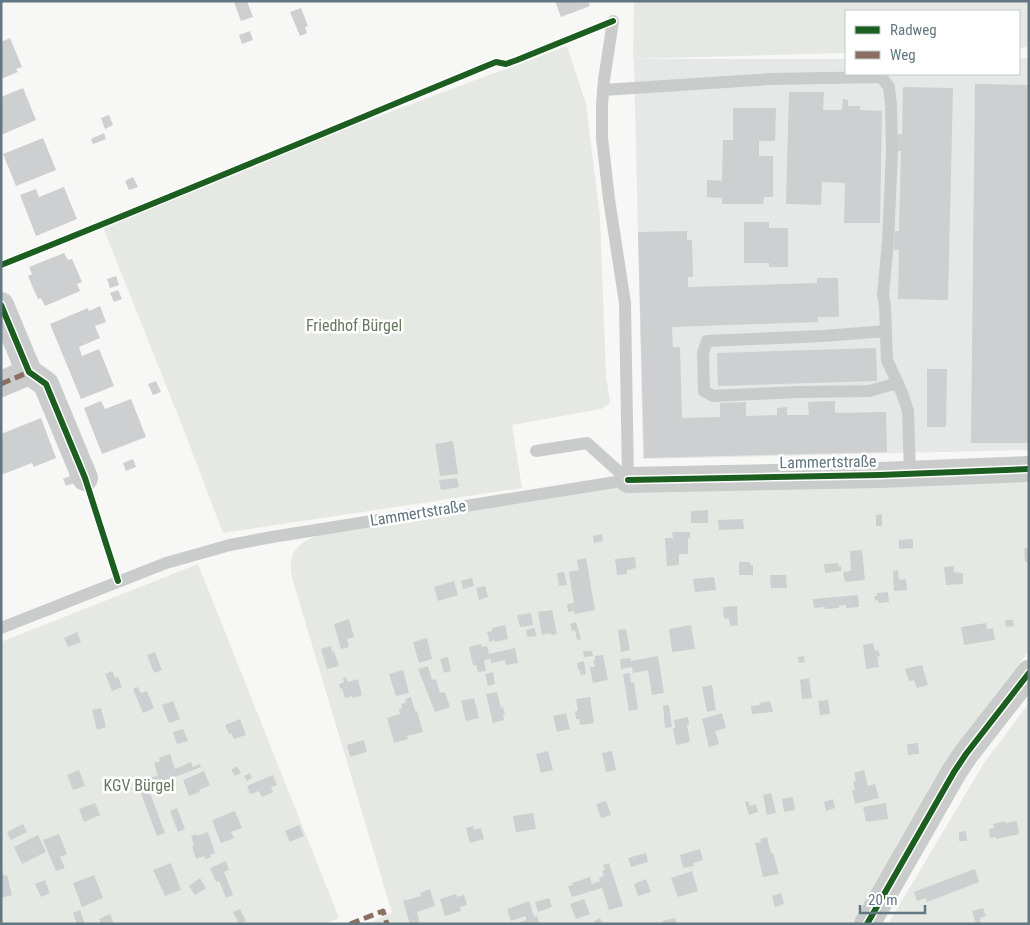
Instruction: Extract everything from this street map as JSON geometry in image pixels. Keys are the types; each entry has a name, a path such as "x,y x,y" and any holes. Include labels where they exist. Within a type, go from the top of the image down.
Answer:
{"street":[{"path":"1,305 29,372 46,384 85,478"},
{"path":"1,384 29,372"},
{"name":"Lammertstraße","path":"628,480 1029,469"},
{"path":"867,924 954,772 1029,672"}],"lane":[{"path":"613,21 603,90 602,138 625,303 628,480"},
{"path":"603,90 770,79 881,77 889,87 892,152 888,242 883,295 887,360 908,411 910,473"},
{"path":"886,331 707,341 702,353 704,391 713,396 869,391 898,384"},
{"path":"536,451 587,443 628,480"},
{"name":"Lammertstraße","path":"1,628 166,563 230,545 628,480"}],"shaded area":[{"path":"1020,58 1029,58 1029,450 643,459 634,59 845,59 845,75 1020,75"}],"green space":[{"path":"634,1 1029,1 1029,47 1020,48 1020,10 845,10 845,53 633,59"},
{"name":"Friedhof Bürgel","path":"567,46 586,104 600,217 606,376 610,401 608,405 601,409 512,425 522,488 223,533 100,220"},
{"path":"1029,479 1029,651 955,747 855,924 366,924 392,913 293,581 291,568 293,553 308,539 318,535 616,488"},
{"name":"KGV Bürgel","path":"198,564 339,918 324,924 1,924 1,642"},
{"path":"1029,703 1029,924 888,924 984,763"}],"building":[{"path":"235,1 247,1 253,17 241,21"},
{"path":"555,1 578,1 579,3 588,1 590,6 561,17"},
{"path":"301,8 308,26 305,27 307,33 300,36 290,12"},
{"path":"250,31 253,40 242,44 239,35"},
{"path":"10,38 22,67 16,69 18,72 1,79 1,42"},
{"path":"975,84 1029,85 1029,443 971,443"},
{"path":"903,87 953,88 948,300 898,299 899,250 894,250 895,231 899,231 901,151 895,151 896,134 902,134"},
{"path":"23,88 36,120 1,135 1,97"},
{"path":"789,92 824,92 823,110 842,110 843,99 848,100 848,106 860,106 860,110 882,111 880,223 844,223 845,183 822,182 821,205 786,204"},
{"path":"733,108 776,108 775,141 759,141 759,156 773,156 773,197 764,197 763,204 722,204 722,198 707,197 707,180 722,181 723,140 733,140"},
{"path":"109,115 113,125 105,129 101,118"},
{"path":"104,133 106,139 93,144 91,139"},
{"path":"43,138 56,170 16,186 3,154"},
{"path":"133,177 138,187 129,190 125,181"},
{"path":"64,187 77,219 36,236 20,195 36,189 39,197"},
{"path":"744,222 769,222 769,228 788,228 788,267 769,267 769,263 744,263"},
{"path":"687,231 687,240 692,240 693,277 688,277 688,287 817,283 817,278 838,278 839,317 818,317 818,322 672,327 673,347 680,347 682,418 720,417 720,403 746,402 746,416 777,415 777,408 787,407 787,415 809,415 808,402 835,401 835,413 886,412 887,452 644,458 638,232"},
{"path":"64,253 68,260 72,259 82,282 77,284 80,291 45,306 41,298 38,299 28,276 32,274 29,267"},
{"path":"116,276 119,285 110,288 107,279"},
{"path":"118,290 122,299 114,302 110,293"},
{"path":"100,306 106,322 95,326 100,338 79,347 82,356 99,349 114,386 81,399 50,324 88,308 89,311"},
{"path":"876,348 877,381 718,386 717,353"},
{"path":"927,369 947,369 946,427 927,427"},
{"path":"156,381 161,392 153,395 148,384"},
{"path":"131,399 146,437 102,454 84,408 101,401 105,409"},
{"path":"41,418 56,458 34,467 32,463 1,475 1,434"},
{"path":"453,441 458,474 440,476 435,444"},
{"path":"133,459 136,467 126,471 123,463"},
{"path":"72,475 75,483 66,486 63,479"},
{"path":"457,478 459,487 441,490 439,480"},
{"path":"708,510 708,523 691,523 691,511"},
{"path":"882,514 882,526 876,526 876,515"},
{"path":"743,519 744,529 719,530 718,520"},
{"path":"672,532 690,532 688,554 679,554 679,565 667,566 665,538 673,538"},
{"path":"602,534 603,541 594,543 593,536"},
{"path":"913,539 913,548 899,549 899,540"},
{"path":"1024,548 1029,548 1029,562 1025,562"},
{"path":"862,550 865,580 845,582 843,572 851,571 850,551"},
{"path":"635,557 636,568 627,570 627,574 617,575 615,559"},
{"path":"586,558 595,610 575,614 574,611 568,612 567,604 574,603 569,572 579,570 577,560"},
{"path":"739,562 750,562 750,565 753,565 753,575 739,575"},
{"path":"838,563 839,567 841,566 841,571 825,573 824,564"},
{"path":"954,566 954,572 963,573 963,584 946,585 944,567"},
{"path":"898,570 899,580 906,579 907,590 894,591 893,571"},
{"path":"564,572 567,585 559,586 557,573"},
{"path":"770,575 786,575 787,588 771,588"},
{"path":"714,577 716,590 695,592 693,579"},
{"path":"472,578 474,586 463,589 461,581"},
{"path":"454,581 458,595 438,601 434,587"},
{"path":"485,586 488,597 479,600 476,588"},
{"path":"888,592 889,602 878,603 878,600 875,601 874,596 877,596 877,593"},
{"path":"858,595 859,607 846,608 846,605 839,606 839,608 814,608 813,599"},
{"path":"737,606 738,625 730,626 729,618 724,619 723,607"},
{"path":"552,610 557,634 542,635 538,612"},
{"path":"531,613 533,625 520,627 517,615"},
{"path":"349,619 354,637 347,639 349,647 341,649 334,624"},
{"path":"1005,620 1013,620 1014,626 1006,627"},
{"path":"576,622 581,639 577,640 575,630 572,631 570,624"},
{"path":"986,623 987,629 993,628 995,640 964,645 961,627"},
{"path":"505,625 508,639 490,642 487,632 492,631 492,628"},
{"path":"691,625 695,649 672,652 669,629"},
{"path":"535,628 536,636 527,637 526,630"},
{"path":"626,629 630,650 621,652 618,630"},
{"path":"77,632 81,642 68,647 64,638"},
{"path":"427,638 432,659 419,663 413,642"},
{"path":"873,643 875,651 878,650 880,656 877,657 879,667 866,669 863,645"},
{"path":"481,644 482,647 487,646 489,654 515,648 518,663 506,665 505,660 491,663 491,659 484,660 486,671 478,672 476,665 473,665 469,647"},
{"path":"331,646 339,666 327,669 321,649"},
{"path":"583,651 592,651 593,656 584,657"},
{"path":"155,652 162,670 154,673 147,655"},
{"path":"603,655 608,680 593,683 590,667 595,667 593,661 595,656"},
{"path":"658,656 664,693 652,695 648,670 633,673 632,667 621,669 620,659 630,658 631,661"},
{"path":"804,656 805,662 799,663 798,657"},
{"path":"448,657 451,671 444,673 440,659"},
{"path":"584,661 586,674 581,675 577,663"},
{"path":"922,665 928,685 917,688 914,680 909,681 905,669"},
{"path":"428,666 432,680 436,679 440,693 445,692 450,707 435,712 418,669"},
{"path":"403,670 409,693 396,696 389,674"},
{"path":"112,671 115,678 118,677 122,687 112,691 105,674"},
{"path":"493,672 495,684 488,686 485,674"},
{"path":"630,673 631,683 634,682 638,709 629,711 623,674"},
{"path":"346,677 348,682 358,679 362,695 345,698 339,684 344,682 343,678"},
{"path":"809,678 812,698 802,699 800,680"},
{"path":"712,685 716,710 707,712 702,687"},
{"path":"138,687 141,693 147,691 154,708 143,713 133,689"},
{"path":"497,692 501,708 503,707 505,714 503,714 504,720 493,723 486,694"},
{"path":"411,697 423,732 407,736 408,739 394,743 387,718 400,714 401,704 406,703 405,699"},
{"path":"590,697 594,723 580,725 579,719 576,719 575,711 578,711 576,699"},
{"path":"474,698 479,718 466,721 461,701"},
{"path":"828,700 830,714 820,715 818,701"},
{"path":"173,701 180,719 169,723 162,705"},
{"path":"770,701 773,712 752,714 751,706"},
{"path":"669,705 672,727 665,728 663,706"},
{"path":"101,708 106,727 97,730 92,710"},
{"path":"566,713 570,729 557,732 553,716"},
{"path":"722,713 726,728 715,731 719,744 709,747 702,719"},
{"path":"688,717 689,725 687,725 690,742 676,745 673,728 675,728 674,720"},
{"path":"240,719 246,735 234,739 231,733 229,734 225,725"},
{"path":"183,729 188,741 177,744 173,732"},
{"path":"364,740 367,752 350,757 347,745"},
{"path":"918,743 919,754 908,755 907,744"},
{"path":"548,751 553,770 541,773 536,754"},
{"path":"612,751 616,770 606,772 602,753"},
{"path":"170,754 175,769 191,762 193,767 200,764 201,767 154,785 151,778 158,775 154,763 160,761 159,758"},
{"path":"237,766 241,773 235,776 231,770"},
{"path":"79,770 85,786 73,790 67,775"},
{"path":"864,770 868,786 875,784 879,798 855,804 852,790 855,790 853,782 856,781 854,773"},
{"path":"204,771 210,785 199,790 200,792 189,796 183,780"},
{"path":"250,773 252,778 247,781 244,776"},
{"path":"273,775 277,785 271,787 273,792 262,797 259,791 250,794 247,786"},
{"path":"148,788 165,833 157,836 140,791"},
{"path":"771,793 776,813 767,815 763,795"},
{"path":"793,797 795,810 784,812 782,799"},
{"path":"833,799 835,808 826,811 824,802"},
{"path":"606,801 611,815 601,818 596,804"},
{"path":"748,801 750,806 756,804 758,812 749,815 745,802"},
{"path":"95,803 100,815 84,822 79,809"},
{"path":"886,803 888,819 866,822 863,807"},
{"path":"177,808 185,829 178,832 170,811"},
{"path":"235,811 242,828 231,832 234,838 221,843 212,820"},
{"path":"533,813 536,829 516,832 513,816"},
{"path":"1005,821 1005,823 1017,821 1019,834 996,839 996,837 990,838 989,829 994,828 993,824"},
{"path":"23,824 27,832 11,840 7,832"},
{"path":"299,825 304,836 290,842 285,831"},
{"path":"473,826 474,830 481,828 484,839 470,843 466,828"},
{"path":"966,831 967,841 959,841 959,832"},
{"path":"208,832 215,853 206,859 204,856 196,859 191,836"},
{"path":"59,834 67,854 60,857 65,868 56,871 43,840"},
{"path":"38,835 46,852 22,864 14,847"},
{"path":"767,837 779,874 763,877 755,843 761,842 760,839"},
{"path":"700,849 703,860 693,863 694,866 683,868 680,855"},
{"path":"646,853 648,862 631,867 628,858"},
{"path":"226,861 229,870 224,872 233,895 226,898 219,881 216,882 210,868"},
{"path":"171,863 181,890 165,896 153,870"},
{"path":"609,863 623,906 609,910 602,888 572,897 568,886 590,877 592,884 600,881 599,878 604,876 602,871 605,870 603,865"},
{"path":"1,868 4,876 7,875 12,895 1,898"},
{"path":"975,869 979,882 927,902 926,898 917,901 914,892"},
{"path":"692,871 698,891 678,897 671,878"},
{"path":"94,875 103,898 82,907 73,883"},
{"path":"200,878 206,888 195,895 189,886"},
{"path":"646,879 651,892 638,896 634,884"},
{"path":"45,880 50,893 41,897 35,884"},
{"path":"430,889 435,906 417,912 420,924 410,924 403,901 421,896 420,893"},
{"path":"781,893 784,904 775,907 772,896"},
{"path":"456,894 457,897 464,895 467,905 460,907 461,911 445,916 440,899"},
{"path":"549,898 552,907 538,912 535,902"},
{"path":"584,899 590,914 576,919 570,904"},
{"path":"529,901 534,917 537,916 540,924 521,924 520,922 526,920 526,916 511,921 507,909"},
{"path":"983,908 986,916 980,918 981,924 976,924 972,911"},
{"path":"240,909 246,921 239,924 233,912"},
{"path":"80,910 85,924 77,924 73,913"},
{"path":"110,914 114,924 101,924 99,919"},
{"path":"600,918 603,924 595,924 594,921"},
{"path":"675,918 676,924 663,924 662,921"}],"marked path":[{"path":"1,384 29,372"},
{"path":"350,924 383,911 387,924"}],"cycle path":[{"path":"1,265 496,62 506,64 613,21"},
{"path":"1,305 29,372 46,384 85,478 118,581"},
{"path":"628,480 880,475 1029,469"},
{"path":"867,924 954,772 1029,673"}]}
